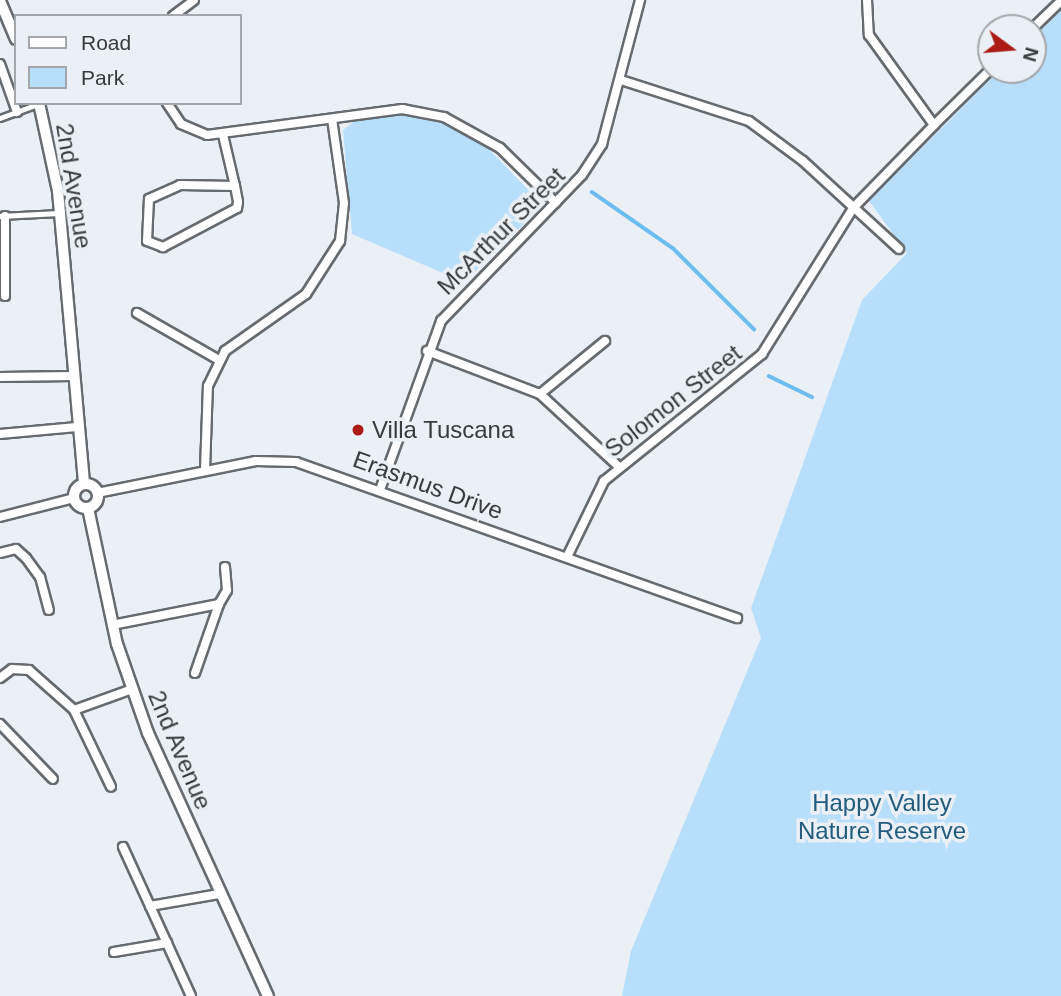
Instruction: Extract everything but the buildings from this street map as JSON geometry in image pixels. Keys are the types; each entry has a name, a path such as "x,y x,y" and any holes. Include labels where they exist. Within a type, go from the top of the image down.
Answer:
{"street":[{"path":"176,14 194,0"},
{"name":"McArthur Street","path":"381,487 427,351 458,297 556,203 602,144 640,0"},
{"path":"867,0 869,35 934,125"},
{"path":"0,1 14,34"},
{"path":"1047,14 1061,1"},
{"path":"0,64 14,104"},
{"path":"621,80 749,121 855,207 899,249"},
{"name":"Solomon Street","path":"567,557 595,493 618,466 716,397 762,354 855,207 977,83"},
{"path":"15,105 17,112"},
{"name":"2nd Avenue","path":"39,105 60,212 83,484"},
{"path":"169,105 193,131 223,135 402,109 444,117 500,148 556,203"},
{"path":"205,470 205,411 219,360 327,270 344,220 332,119"},
{"path":"223,135 234,186 233,213 163,247 147,241 149,198 180,185 234,186"},
{"path":"3,216 5,296"},
{"path":"137,313 219,360"},
{"path":"540,394 606,341"},
{"path":"427,351 540,394 618,466"},
{"path":"0,377 73,376"},
{"path":"0,435 77,427"},
{"name":"Erasmus Drive","path":"97,494 205,470 277,460 381,487 737,618"},
{"path":"0,517 74,498 83,484 97,494 88,508 74,498"},
{"name":"2nd Avenue","path":"88,508 112,625 132,690 219,894 268,996"},
{"path":"0,553 16,549 26,558 40,577 49,610"},
{"path":"195,673 219,604 227,590 225,567"},
{"path":"112,625 219,604"},
{"path":"0,678 12,669 29,670 74,710 111,787"},
{"path":"74,710 132,690"},
{"path":"0,723 53,779"},
{"path":"123,847 191,996"},
{"path":"150,906 219,894"},
{"path":"114,952 167,943"}],"lane":[{"path":"0,118 34,105"},
{"path":"3,216 60,212"}],"green space":[{"name":"Happy Valley Nature Reserve","path":"1061,10 1061,996 622,996 631,951 761,638 751,608 862,300 907,253 869,201 986,84 1047,84 1047,24"},
{"path":"410,115 449,124 481,141 536,198 533,214 464,282 352,234 343,130 356,120"}],"waterway":[{"path":"592,192 673,248 754,329"},
{"path":"769,376 812,397"}],"place":[{"name":"Villa Tuscana","path":"358,430"}]}
